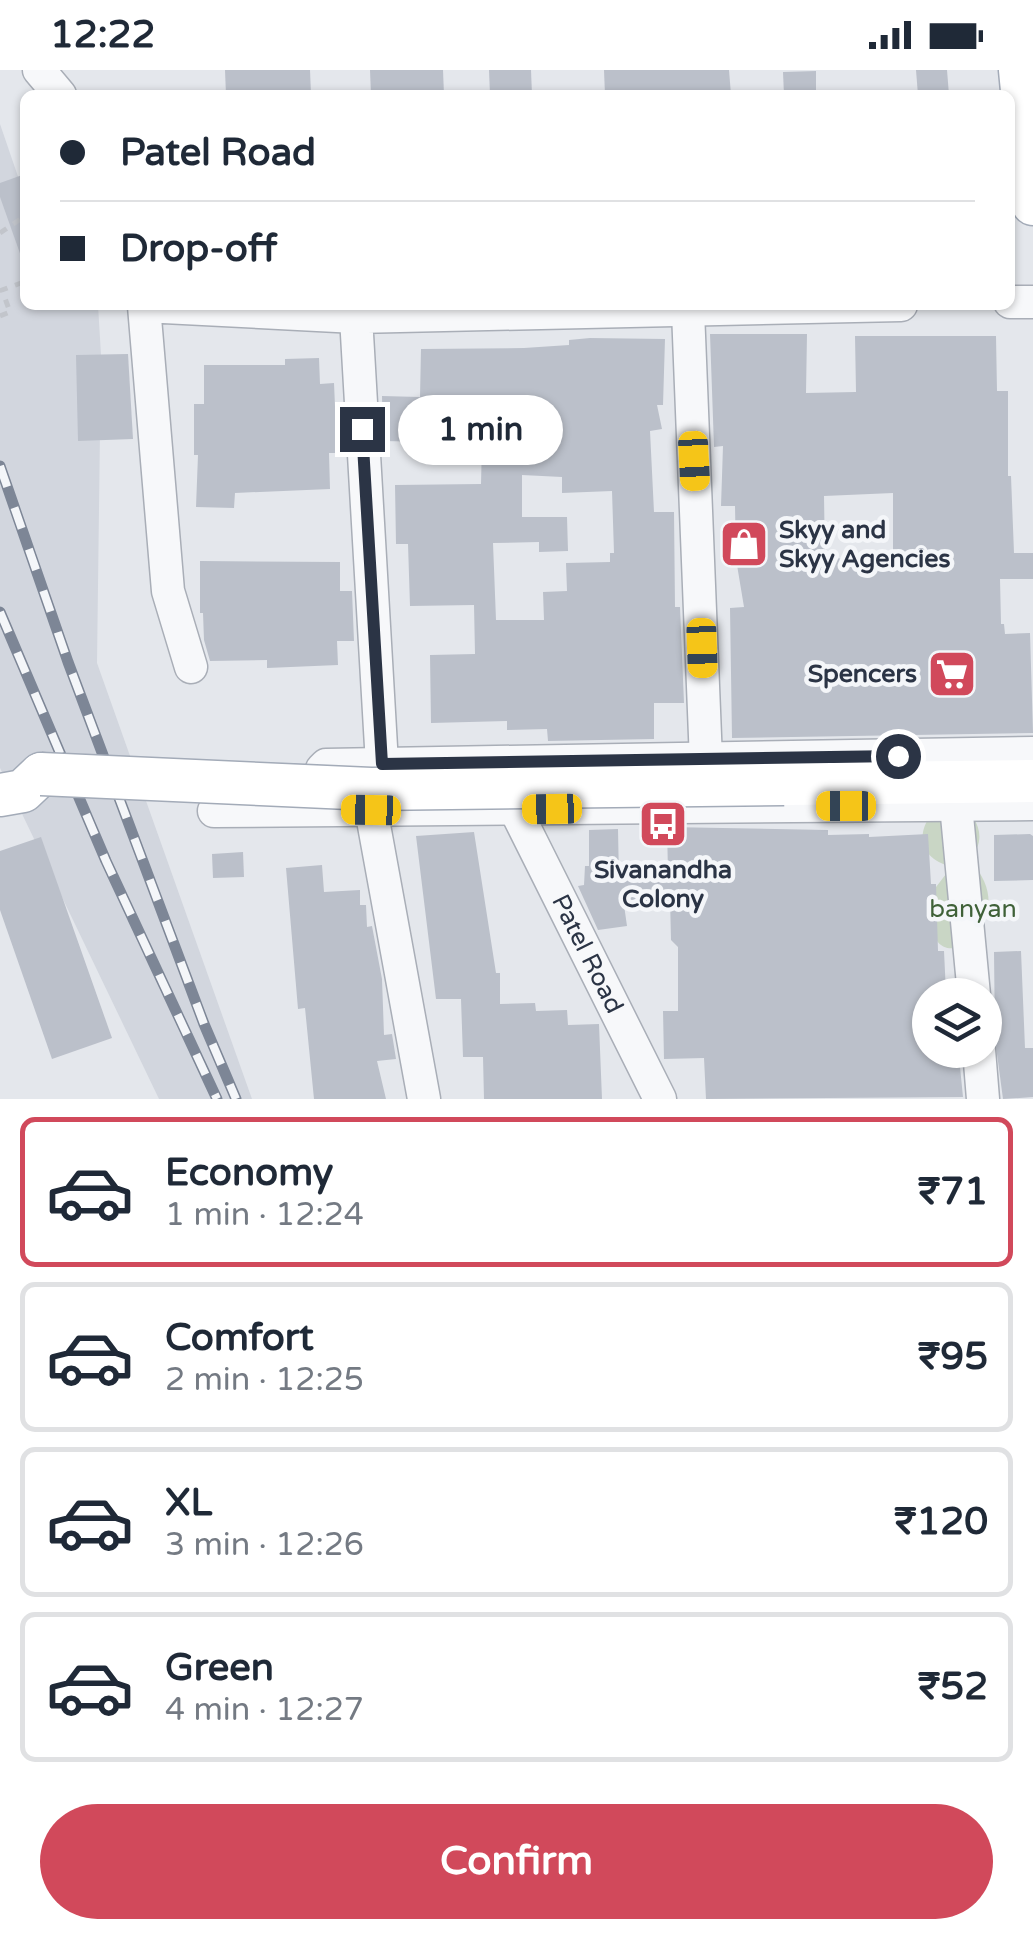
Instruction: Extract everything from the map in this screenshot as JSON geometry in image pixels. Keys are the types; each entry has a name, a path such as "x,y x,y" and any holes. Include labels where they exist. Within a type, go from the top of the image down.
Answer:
{"main road":[{"path":"1025,78 1033,204"},
{"path":"0,795 23,791 20,774 371,790 1029,780"}],"street":[{"path":"39,70 56,90"},
{"path":"144,310 168,590 191,667"},
{"path":"226,310 356,318 688,310 706,761"},
{"path":"356,318 382,764"},
{"path":"322,809 324,766 706,761 1029,780"},
{"path":"214,811 956,805 1029,780"},
{"path":"956,805 972,978"},
{"path":"371,810 424,1099"},
{"name":"Patel Road","path":"516,810 660,1099"},
{"path":"980,1068 983,1099"}],"path":[{"path":"0,316 10,312 2,290 20,283"}],"shaded area":[{"path":"0,124 20,182 20,310 98,310 97,663 252,1099 159,1099 0,768"}],"green space":[{"name":"banyan","path":"931,815 973,817 979,834 969,860 985,884 988,907 982,927 970,941 955,948 941,945 932,929 932,894 950,866 934,859 924,846 923,831"}],"building":[{"path":"225,70 310,70 311,90 226,90"},
{"path":"370,70 443,70 444,90 371,90"},
{"path":"489,70 531,70 532,90 490,90"},
{"path":"604,70 729,70 731,90 605,90"},
{"path":"916,70 947,70 949,90 918,90"},
{"path":"816,71 816,90 784,90 783,72"},
{"path":"20,176 20,253 0,197 0,183"},
{"path":"710,334 807,334 806,393 856,392 855,336 996,336 997,391 1008,391 1008,476 1014,553 1033,553 1033,579 1000,579 1001,624 1005,634 1030,633 1033,733 732,738 730,608 744,607 736,559 735,506 721,506 723,446 714,447","holes":["893,493 893,560 825,558 824,496"]},
{"path":"665,339 663,405 657,405 662,429 650,431 654,512 674,512 675,607 680,607 684,703 654,703 654,739 548,741 547,729 507,730 507,721 431,723 430,655 475,654 474,605 410,606 408,544 396,544 395,485 481,484 482,443 383,441 382,396 420,397 421,349 524,348 569,345 569,340","holes":["522,475 562,477 562,493 612,491 614,553 610,553 610,562 566,563 567,591 543,592 544,620 496,620 493,543 539,542 539,552 568,551 567,517 522,517"]},
{"path":"128,354 133,439 78,441 76,355"},
{"path":"319,358 320,384 334,383 337,453 329,453 330,489 235,493 234,508 196,507 198,455 194,455 194,404 204,404 204,365 285,365 285,359"},
{"path":"200,561 340,562 340,591 352,591 354,641 337,641 338,665 267,668 267,660 210,661 200,613"},
{"path":"667,827 828,830 828,835 869,837 928,834 931,884 936,884 938,951 944,951 945,978 912,978 912,1068 960,1068 963,1097 706,1099 704,1058 664,1059 663,1011 678,1011 678,947 671,940 670,898 624,905 627,926 598,930 578,886 584,885 585,866 589,866 589,830 618,829 619,880 668,873"},
{"path":"474,832 496,973 500,973 500,1004 535,1003 536,1011 567,1010 568,1025 599,1024 602,1099 484,1099 483,1057 463,1057 461,999 436,999 416,836"},
{"path":"1030,834 1033,880 994,881 994,835"},
{"path":"41,837 112,1038 52,1059 0,910 0,851"},
{"path":"243,852 244,877 213,878 212,854"},
{"path":"322,865 324,892 360,890 360,905 366,905 367,927 372,926 382,979 384,1035 392,1034 396,1059 377,1061 386,1099 314,1099 305,1008 298,1009 286,868"},
{"path":"1021,951 1025,1048 1033,1048 1033,1097 1003,1099 999,1068 1002,1068 1002,978 994,978 994,952"}],"railway":[{"path":"0,466 68,662 236,1099"},
{"path":"0,612 106,861 217,1099"}],"place":[{"name":"Skyy and Skyy Agencies","path":"744,544"},
{"name":"Spencers","path":"952,674"},
{"name":"Sivanandha Colony","path":"663,824"}],"route":[{"path":"362,429 382,764 898,756"}]}
